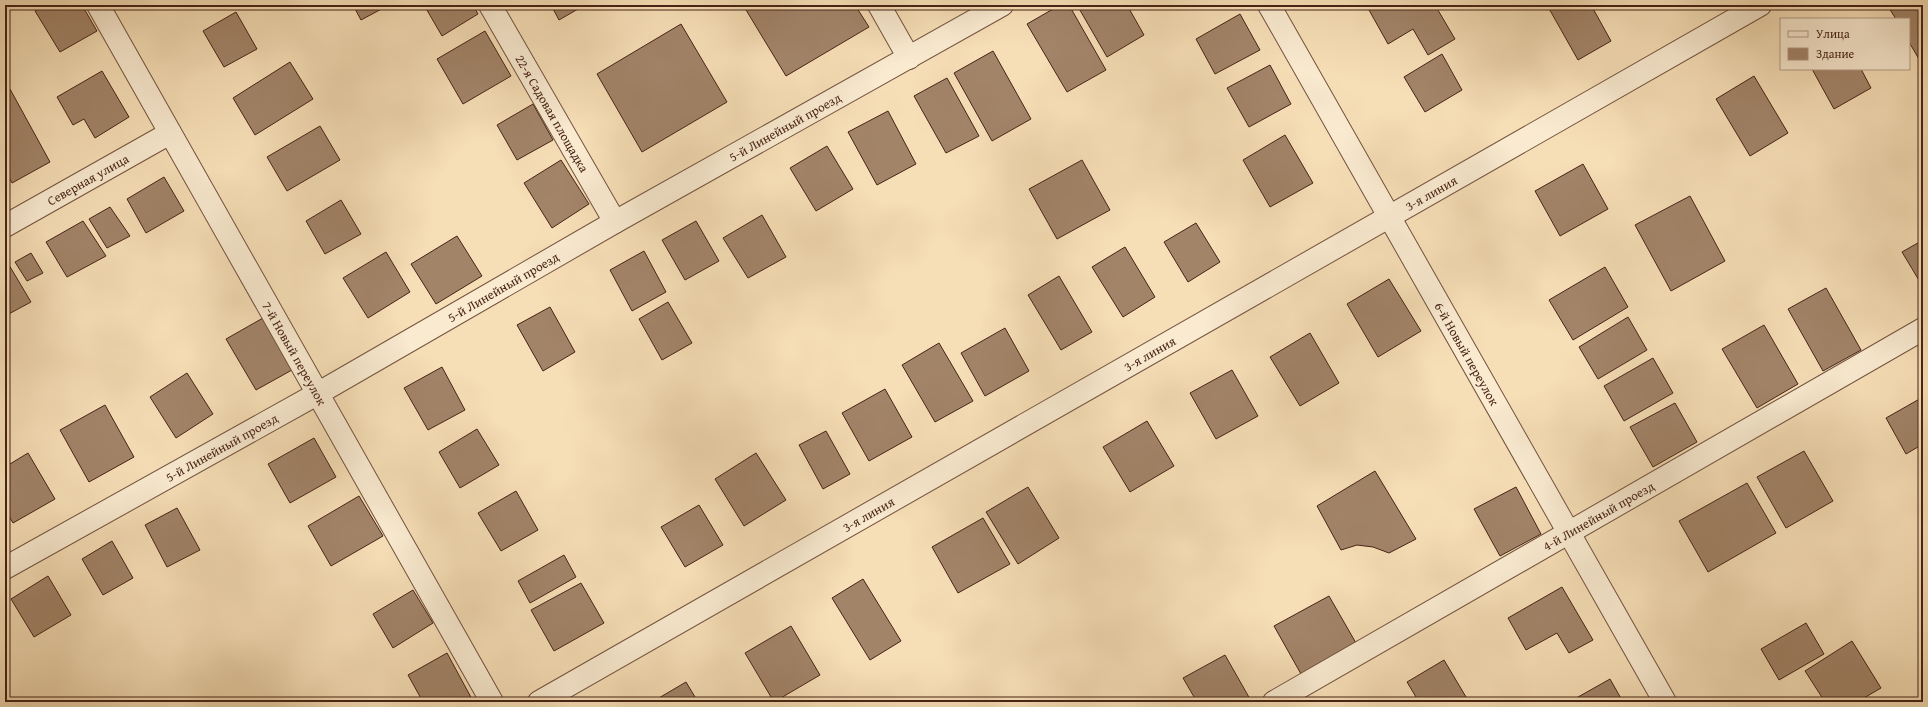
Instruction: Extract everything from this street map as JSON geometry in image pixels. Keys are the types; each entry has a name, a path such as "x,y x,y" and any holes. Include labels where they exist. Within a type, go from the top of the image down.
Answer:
{"street":[{"name":"7-й Новый переулок","path":"98,5 492,702"},
{"name":"22-я Садовая площадка","path":"490,5 615,222"},
{"path":"879,5 909,58"},
{"name":"5-й Линейный проезд","path":"5,568 317,394 615,222 1002,5"},
{"name":"6-й Новый переулок","path":"1269,5 1665,702"},
{"name":"3-я линия","path":"539,702 1760,5"},
{"name":"Северная улица","path":"5,226 170,133"},
{"name":"4-й Линейный проезд","path":"1274,702 1569,532 1921,336"}],"building":[{"path":"46,5 82,5 97,31 60,52 35,11"},
{"path":"353,5 389,5 361,20"},
{"path":"424,5 473,5 478,14 442,36"},
{"path":"551,5 585,5 559,20"},
{"path":"743,5 855,5 869,27 786,76"},
{"path":"1060,5 1069,5 1106,70 1067,92 1027,24"},
{"path":"1077,5 1127,5 1144,35 1107,57"},
{"path":"1377,5 1435,5 1455,39 1428,55 1413,29 1388,44 1369,10"},
{"path":"1547,5 1591,5 1611,41 1578,60"},
{"path":"1887,5 1923,5 1923,66 1910,44 1910,18 1895,18"},
{"path":"236,12 257,49 224,67 203,31"},
{"path":"1240,14 1260,50 1215,74 1196,39"},
{"path":"681,24 727,102 642,152 597,74"},
{"path":"485,31 511,76 463,104 437,59"},
{"path":"993,51 1031,119 992,141 954,73"},
{"path":"1442,54 1462,90 1425,112 1404,77"},
{"path":"290,62 313,99 255,135 233,98"},
{"path":"1270,65 1291,104 1249,127 1227,88"},
{"path":"1813,70 1862,70 1871,88 1834,109"},
{"path":"102,71 129,117 95,138 84,119 73,125 57,97"},
{"path":"1754,76 1788,133 1750,156 1716,99"},
{"path":"947,78 979,136 946,153 914,96"},
{"path":"10,89 50,162 12,183 5,170 5,146 8,145 5,140 5,92"},
{"path":"533,104 553,140 517,160 497,125"},
{"path":"888,111 916,164 877,185 848,132"},
{"path":"320,126 340,160 287,191 267,157"},
{"path":"1285,135 1313,183 1270,207 1243,160"},
{"path":"827,146 853,189 816,211 790,168"},
{"path":"561,160 589,204 552,228 524,183"},
{"path":"1082,160 1110,210 1057,239 1029,189"},
{"path":"1583,164 1608,209 1560,236 1535,191"},
{"path":"164,177 184,211 146,233 127,199"},
{"path":"1690,196 1725,261 1671,291 1635,225"},
{"path":"341,200 361,234 325,254 306,221"},
{"path":"110,207 130,236 107,248 89,219"},
{"path":"762,215 786,257 748,278 723,238"},
{"path":"83,221 106,256 67,277 46,242"},
{"path":"696,221 719,261 685,280 662,240"},
{"path":"1196,223 1220,262 1188,282 1164,242"},
{"path":"457,236 482,276 436,304 411,264"},
{"path":"1923,240 1923,287 1902,252"},
{"path":"1125,247 1155,297 1123,317 1092,267"},
{"path":"644,251 666,292 632,311 610,270"},
{"path":"386,252 410,292 368,318 343,278"},
{"path":"31,253 43,273 27,281 15,262"},
{"path":"9,265 31,302 5,316 5,268"},
{"path":"1605,267 1628,307 1573,340 1549,300"},
{"path":"1059,276 1092,332 1061,350 1028,295"},
{"path":"1389,279 1421,331 1378,357 1347,304"},
{"path":"1826,288 1861,350 1823,371 1788,309"},
{"path":"668,302 692,343 662,360 639,319"},
{"path":"550,307 575,352 543,371 517,325"},
{"path":"1628,317 1647,350 1598,379 1579,347"},
{"path":"263,318 292,370 256,390 226,339"},
{"path":"1764,325 1798,384 1757,408 1722,349"},
{"path":"1005,328 1029,371 985,396 961,353"},
{"path":"1310,333 1339,383 1300,406 1270,357"},
{"path":"939,343 973,401 935,422 902,365"},
{"path":"1653,358 1673,393 1624,421 1604,386"},
{"path":"442,367 465,410 428,430 404,388"},
{"path":"1232,370 1258,416 1216,439 1190,393"},
{"path":"187,373 213,414 176,438 150,397"},
{"path":"885,389 912,437 869,461 842,413"},
{"path":"1923,397 1923,444 1906,454 1886,418"},
{"path":"1675,403 1697,442 1653,467 1630,427"},
{"path":"105,405 134,457 89,482 60,430"},
{"path":"1147,421 1174,466 1130,492 1103,447"},
{"path":"477,429 499,465 460,488 439,452"},
{"path":"826,431 850,474 823,489 799,445"},
{"path":"314,438 336,477 290,503 268,464"},
{"path":"1804,451 1833,501 1786,528 1757,477"},
{"path":"28,453 55,499 13,523 5,509 5,467"},
{"path":"756,453 786,500 744,526 715,479"},
{"path":"1375,471 1416,539 1389,553 1373,547 1357,545 1341,550 1317,506"},
{"path":"1747,483 1776,533 1708,572 1679,521"},
{"path":"1028,487 1059,538 1018,564 986,512"},
{"path":"1516,487 1541,534 1500,556 1474,509"},
{"path":"516,491 538,530 501,551 478,513"},
{"path":"359,496 383,536 331,566 308,526"},
{"path":"699,505 723,545 685,567 661,527"},
{"path":"177,508 200,550 167,567 145,525"},
{"path":"983,518 1010,564 958,593 932,547"},
{"path":"112,541 133,578 103,595 82,559"},
{"path":"564,555 576,577 530,603 518,581"},
{"path":"48,576 71,615 34,637 11,599"},
{"path":"863,579 901,641 870,660 832,598"},
{"path":"581,583 604,623 554,651 531,610"},
{"path":"1562,587 1593,640 1569,653 1557,633 1526,650 1508,618"},
{"path":"413,590 433,623 393,648 373,614"},
{"path":"1329,596 1356,643 1301,674 1274,626"},
{"path":"1806,623 1824,654 1779,680 1761,649"},
{"path":"791,626 820,675 774,702 745,653"},
{"path":"1852,641 1881,688 1857,702 1825,702 1805,671"},
{"path":"447,653 473,701 423,702 408,675"},
{"path":"1225,655 1250,699 1245,702 1197,702 1183,678"},
{"path":"1444,660 1469,702 1419,702 1407,682"},
{"path":"1610,679 1623,702 1571,702 1571,701"},
{"path":"686,682 698,702 652,702"}]}
